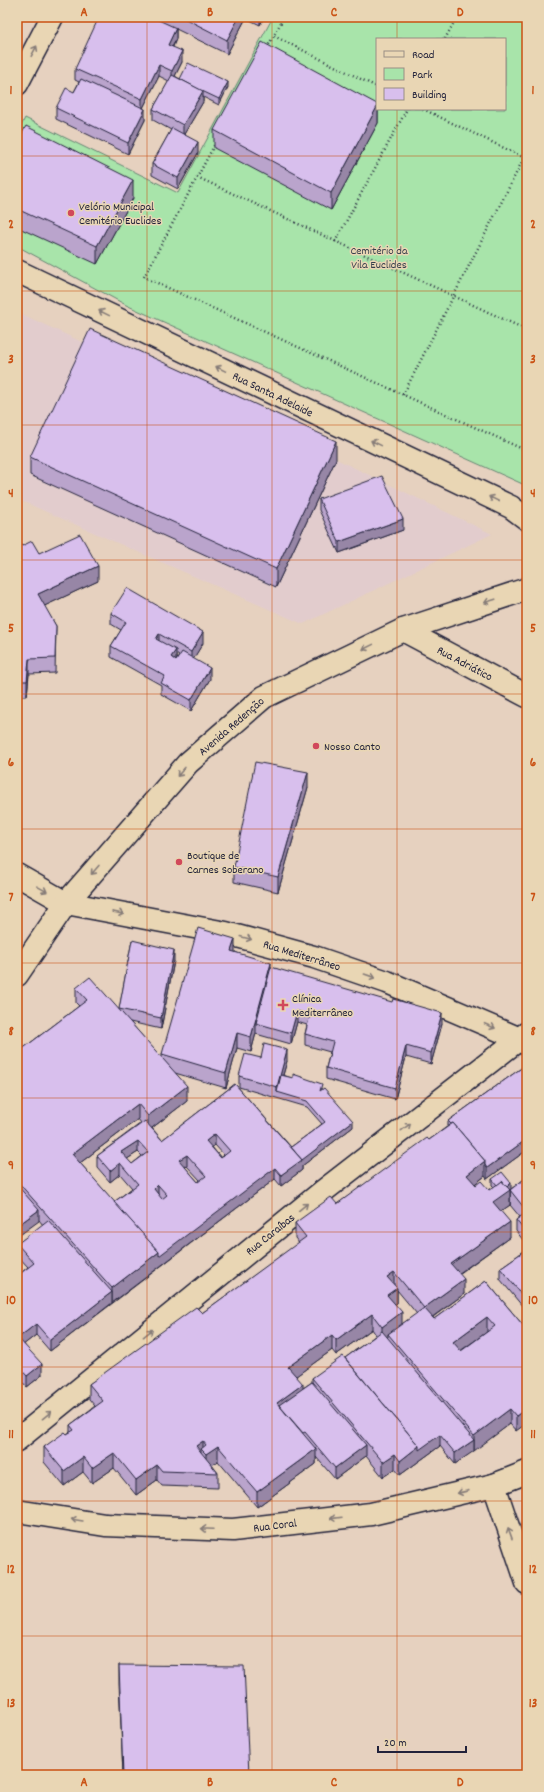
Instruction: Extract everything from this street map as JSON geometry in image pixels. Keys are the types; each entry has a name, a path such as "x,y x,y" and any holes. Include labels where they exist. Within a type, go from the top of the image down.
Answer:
{"street":[{"path":"17,84 52,17"},
{"name":"Rua Santa Adelaide","path":"17,271 511,507 527,519"},
{"name":"Avenida Redenção","path":"17,975 66,903 188,763 264,697 403,630 527,589"},
{"name":"Rua Adriático","path":"403,630 527,696"},
{"name":"Rua Mediterrâneo","path":"17,875 66,903 226,933 314,957 387,982 525,1038"},
{"name":"Rua Caraíbas","path":"17,1440 322,1192 525,1038"},
{"name":"Rua Coral","path":"17,1511 105,1524 233,1530 371,1514 494,1485 527,1472"},
{"path":"494,1485 527,1583"}],"path":[{"path":"266,50 284,17"},
{"path":"446,38 457,17"},
{"path":"518,17 527,22"},
{"path":"274,36 376,87"},
{"path":"335,242 406,110"},
{"path":"425,110 525,158"},
{"path":"219,137 144,277 527,451"},
{"path":"403,395 527,152"},
{"path":"197,177 527,330"}],"shaded area":[{"path":"17,312 336,459 492,534 303,624 17,499"}],"green space":[{"name":"Cemitério da Vila Euclides","path":"273,17 527,17 527,486 126,305 17,246 17,134 25,118 178,193"}],"building":[{"path":"99,17 152,17 176,28 168,45 182,51 172,71 159,65 142,99 75,69"},
{"path":"182,17 239,17 227,40"},
{"path":"262,42 376,103 376,109 331,193 214,130"},
{"path":"188,63 228,82 219,99 180,79"},
{"path":"172,75 203,91 183,125 153,109"},
{"path":"81,79 145,109 128,143 56,108 66,88 74,92"},
{"name":"Velório Municipal Cemitério Euclides","path":"26,126 133,180 97,246 17,209 17,142"},
{"path":"172,128 198,142 178,178 152,164"},
{"path":"90,329 336,441 276,569 30,457"},
{"path":"382,476 403,519 339,542 319,499"},
{"path":"80,534 98,566 38,594 56,626 55,658 29,659 27,681 17,681 17,538 22,546 32,541 39,553"},
{"path":"127,588 203,632 191,652 159,634 156,639 176,650 171,657 176,661 182,652 210,668 191,700 161,683 165,676 111,646 126,622 111,613"},
{"path":"255,762 308,772 278,877 234,867"},
{"path":"198,928 235,939 231,951 271,963 251,1037 237,1033 226,1073 162,1054"},
{"path":"132,940 174,950 161,1018 119,1009"},
{"path":"271,967 392,1002 393,999 442,1013 431,1053 406,1046 395,1088 326,1068 333,1042 305,1034 310,1015 297,1011 291,1033 256,1023"},
{"path":"90,977 187,1086 148,1116 138,1104 72,1154 159,1252 112,1288 17,1181 17,1053 87,1000 76,988"},
{"path":"264,1044 287,1050 277,1087 239,1076 245,1054 261,1058"},
{"path":"527,1064 527,1139 487,1168 485,1161 453,1123 451,1124 448,1121"},
{"path":"293,1074 322,1084 320,1091 324,1088 353,1121 302,1160 291,1147 325,1122 307,1101 277,1092 281,1075 293,1078"},
{"path":"235,1084 302,1160 281,1175 275,1168 159,1256 159,1252 114,1202 138,1184 120,1163 110,1171 97,1156 145,1121 162,1140","holes":["215,1134 230,1151 221,1158 206,1141","138,1141 148,1152 132,1164 121,1152","187,1155 206,1176 198,1182 179,1160","158,1185 167,1195 162,1199 154,1189"]},
{"path":"453,1123 485,1161 467,1175 476,1185 481,1181 489,1190 502,1181 510,1190 493,1202 510,1222 451,1264 464,1279 424,1308 394,1272 387,1277 397,1288 387,1295 402,1312 382,1327 372,1314 336,1340 332,1335 288,1367 303,1384 277,1403 316,1449 257,1492 218,1446 206,1454 201,1449 206,1445 203,1441 196,1446 218,1473 162,1471 157,1465 136,1480 114,1453 92,1468 83,1457 64,1471 44,1447 65,1432 67,1434 74,1430 70,1425 103,1401 89,1384 196,1307 202,1313 306,1237 295,1223 331,1197 337,1204 427,1138 429,1140"},
{"path":"502,1172 511,1183 507,1187 502,1181 497,1185 492,1179"},
{"path":"527,1177 527,1208 525,1209 510,1190"},
{"path":"17,1185 39,1210 17,1226"},
{"path":"527,1212 527,1234 516,1220"},
{"path":"48,1220 112,1292 50,1340 36,1324 18,1338 42,1364 27,1376 17,1365 17,1276 34,1263 17,1244"},
{"path":"527,1249 527,1294 523,1296 500,1268"},
{"path":"486,1281 527,1330 527,1408 516,1416 510,1409 474,1436 388,1334 424,1308 434,1319","holes":["487,1317 495,1326 461,1351 453,1342"]},
{"path":"382,1331 474,1440 455,1453 440,1435 419,1450 419,1446 345,1358"},
{"path":"343,1356 419,1446 400,1461 395,1454 383,1462 312,1378"},
{"path":"312,1382 366,1445 335,1468 305,1432 303,1433 279,1405"},
{"path":"119,1665 244,1666 249,1775 123,1775"}],"place":[{"name":"Velório Municipal Cemitério Euclides","path":"71,213"},
{"name":"Nosso Canto","path":"316,746"},
{"name":"Boutique de Carnes Soberano","path":"179,862"},
{"name":"Clínica Mediterrâneo","path":"283,1005"}]}
